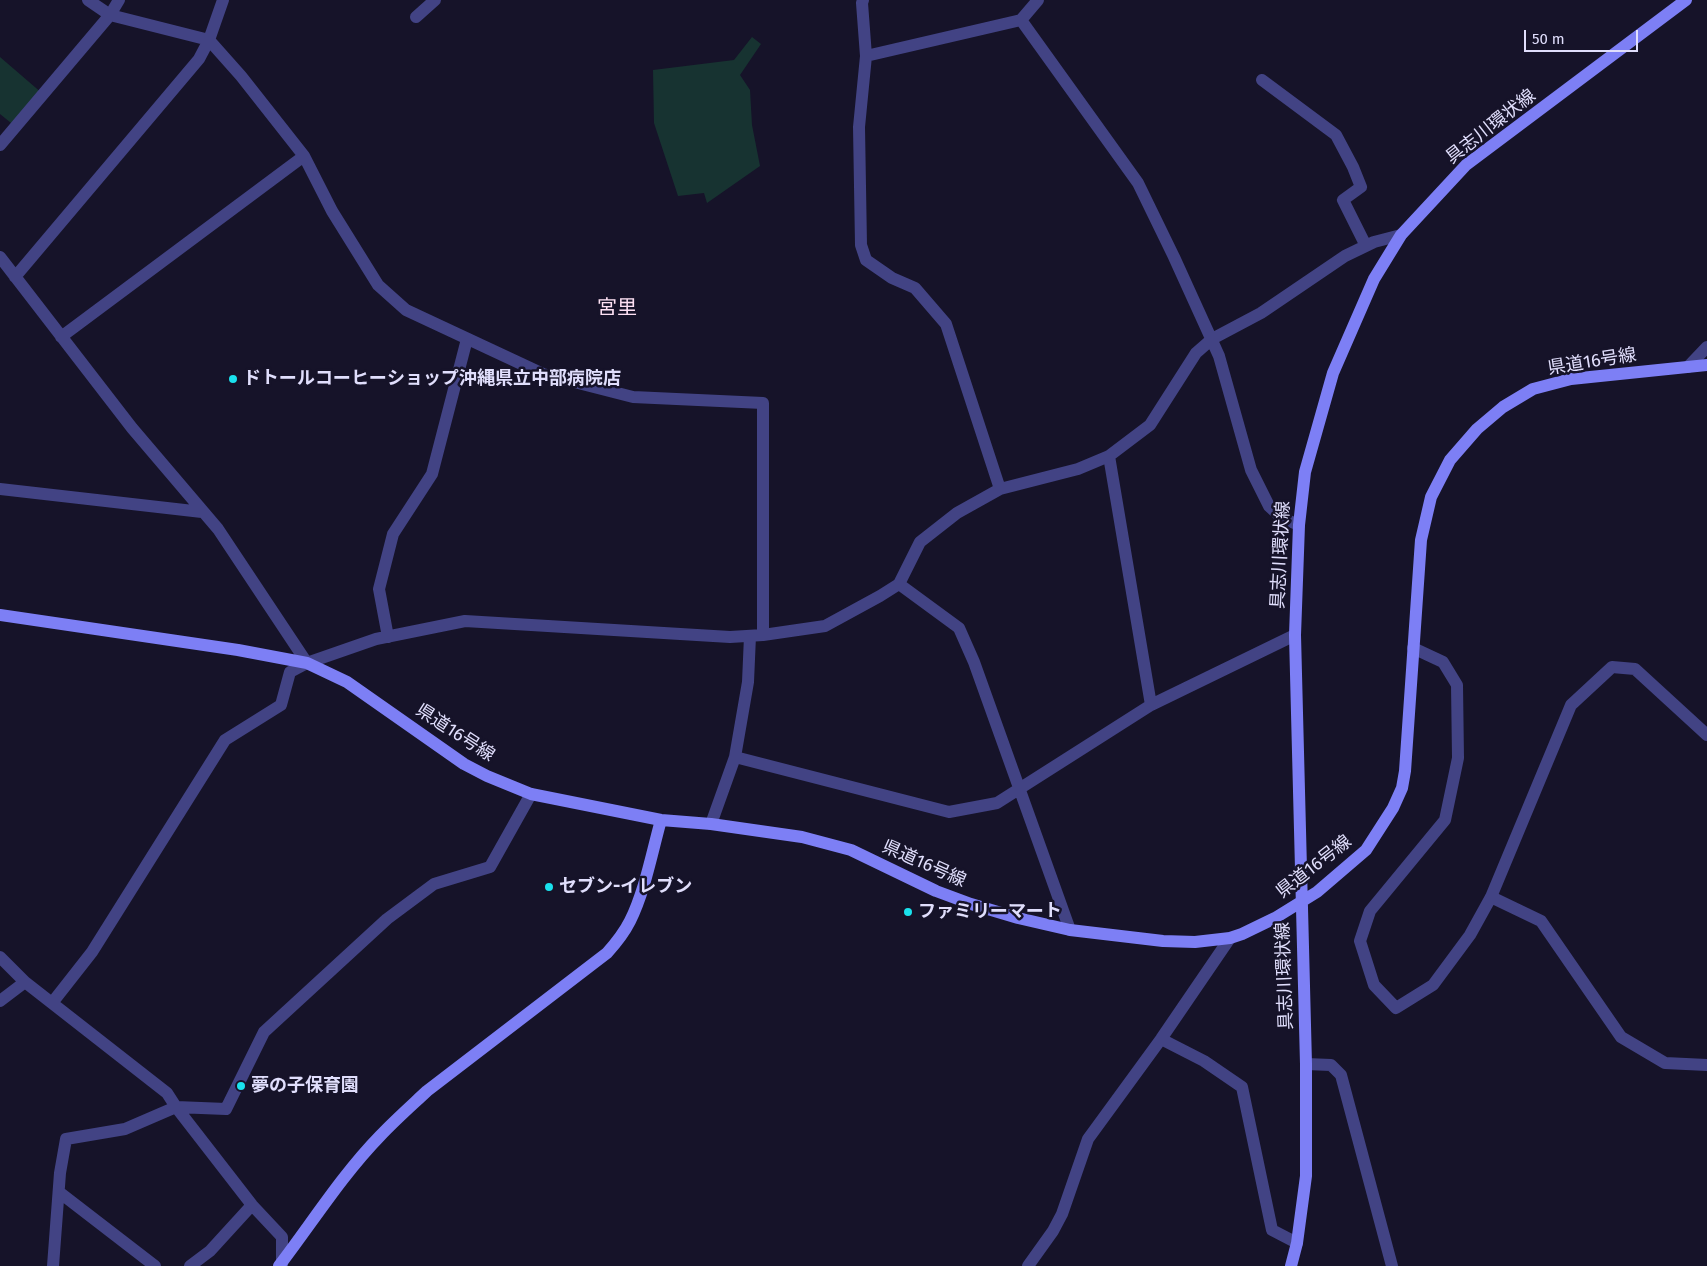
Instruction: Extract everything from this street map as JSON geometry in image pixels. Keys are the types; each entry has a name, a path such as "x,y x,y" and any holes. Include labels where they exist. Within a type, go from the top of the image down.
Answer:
{"main road":[{"name":"具志川環状線","path":"1291,1266 1297,1243 1306,1176 1306,1064 1300,902 1295,635 1299,525 1304,472 1333,373 1374,279 1401,235 1466,165 1686,0"},
{"name":"県道16号線","path":"0,614 238,650 307,663 346,682 464,764 487,776 531,794 661,820 711,824 802,837 851,850 936,891 972,904 1018,918 1070,930 1163,941 1196,942 1230,938 1255,929 1328,883 1366,850 1399,794 1406,771 1421,540 1430,497 1450,460 1477,429 1503,407 1534,389 1571,379 1707,365"},
{"path":"281,1265 351,1169 378,1137 401,1114 427,1091 607,953 622,936 630,921 644,880 661,820"}],"street":[{"path":"88,0 110,15 209,40 241,76 304,156 332,210 378,285 406,310 543,374 633,397 763,403 757,635 735,757 711,824"},
{"path":"0,145 110,15 119,0"},
{"path":"14,277 198,59 209,40 223,0"},
{"path":"416,16 435,0"},
{"path":"863,0 866,56 859,127 860,245 866,260 892,278 915,288 946,324 1000,489"},
{"path":"866,56 1021,20 1038,0"},
{"path":"1021,20 1138,184 1220,356 1251,470 1269,506 1282,518 1299,525"},
{"path":"1262,80 1336,135 1353,167 1360,187 1343,200 1366,246"},
{"path":"61,338 304,156"},
{"path":"52,1003 92,952 225,740 281,705 290,672 307,663 376,639 465,621 730,637 825,626 899,584 920,542 957,513 1000,489 1078,469 1109,456 1150,425 1196,353 1212,340 1261,313 1345,256 1374,242 1401,235"},
{"path":"0,257 132,428 218,529 307,663"},
{"path":"388,636 379,589 393,534 432,474 467,339"},
{"path":"1688,367 1707,347"},
{"path":"1109,456 1151,705"},
{"path":"0,489 202,512"},
{"path":"899,584 959,628 974,662 1070,930"},
{"path":"735,757 949,812 997,803 1151,705 1295,635"},
{"path":"1413,648 1443,662 1457,685 1458,758 1445,820 1370,911 1360,941 1374,985 1396,1008 1433,985 1470,935 1491,897 1571,705 1612,667 1635,669 1707,735"},
{"path":"53,1266 60,1173 66,1139 125,1129 176,1107 226,1109 264,1032 387,919 434,884 490,867 531,794"},
{"path":"1491,897 1541,921 1621,1037 1665,1063 1707,1065"},
{"path":"1028,1266 1053,1231 1062,1214 1088,1139 1230,938"},
{"path":"0,957 25,982 167,1093 252,1205 282,1237 281,1265"},
{"path":"0,1001 25,982"},
{"path":"1160,1039 1204,1061 1242,1088 1272,1230 1297,1243"},
{"path":"1306,1064 1331,1066 1341,1075 1392,1266"},
{"path":"59,1192 155,1266"},
{"path":"190,1266 210,1252 252,1205"}],"green space":[{"path":"752,37 761,44 740,75 750,90 752,125 760,166 707,203 704,193 678,196 654,123 653,70 734,60"},
{"path":"0,57 43,94 16,127 0,114"}],"place":[{"name":"ドトールコーヒーショップ沖縄県立中部病院店","path":"233,379"},
{"name":"セブン-イレブン","path":"549,887"},
{"name":"ファミリーマート","path":"908,912"},
{"name":"夢の子保育園","path":"241,1086"}],"district":[{"name":"宮里","path":"617,308"}]}
